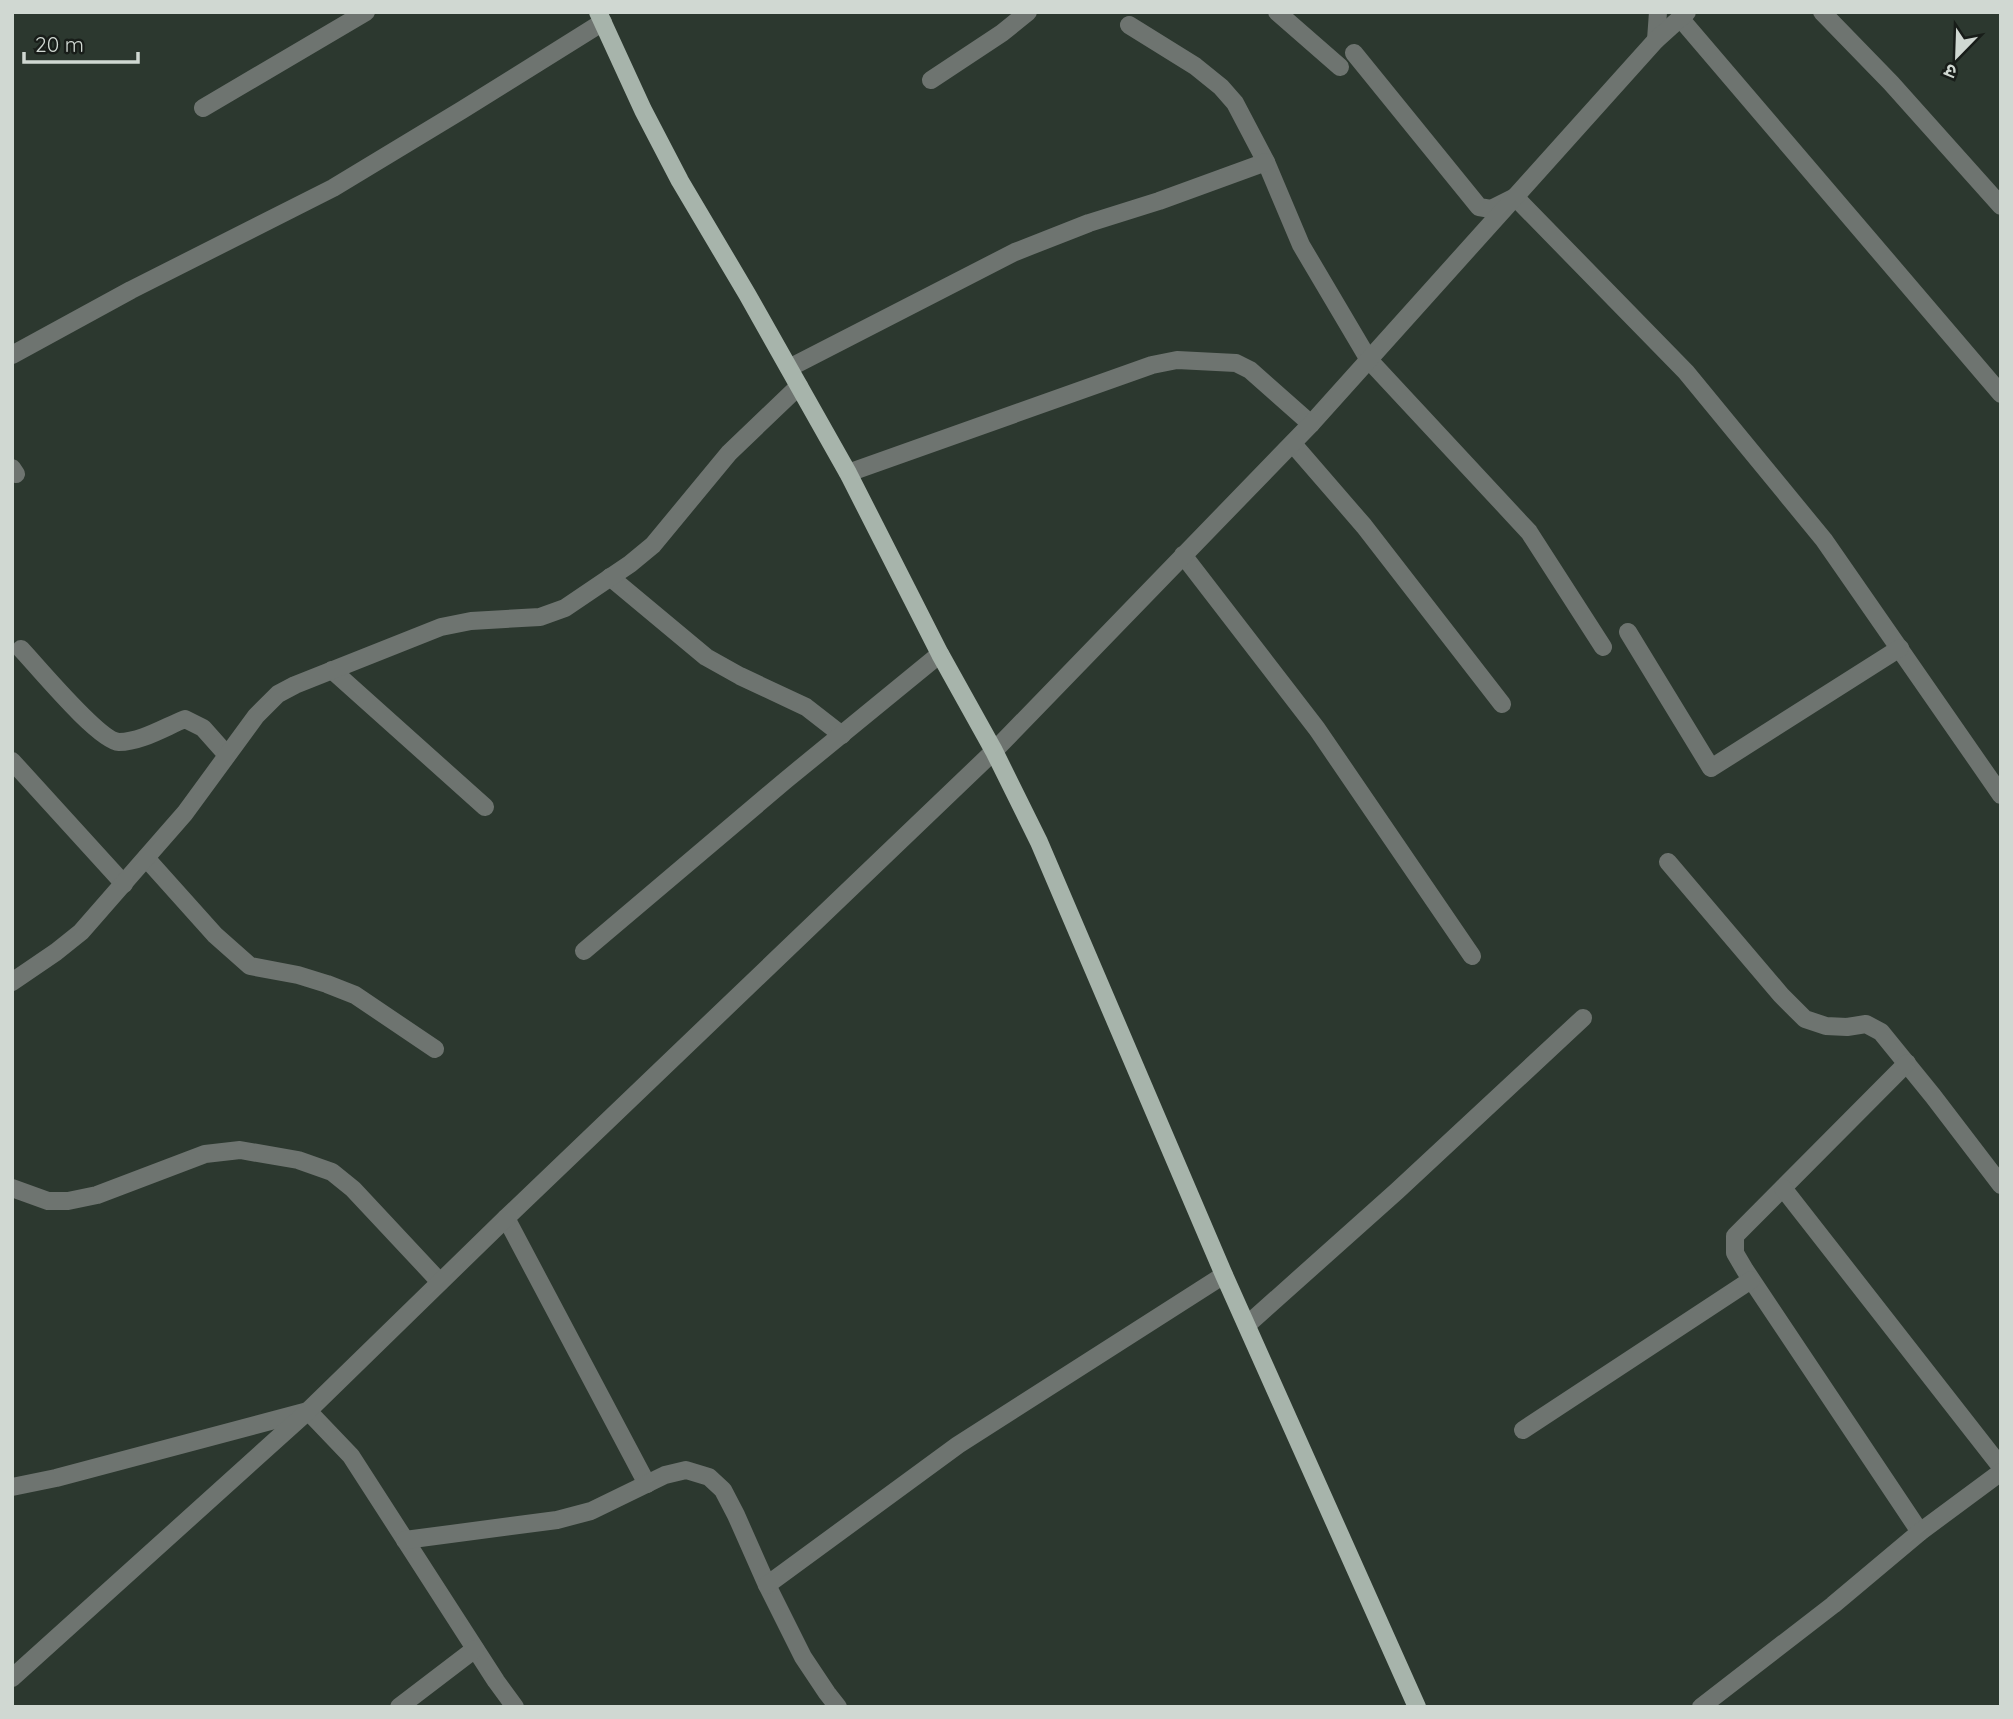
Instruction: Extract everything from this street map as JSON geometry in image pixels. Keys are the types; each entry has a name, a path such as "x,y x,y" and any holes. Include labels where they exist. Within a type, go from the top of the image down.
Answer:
{"main road":[{"path":"600,17 643,110 680,181 848,473 1039,842 1224,1275 1417,1707"}],"street":[{"path":"203,108 366,12"},
{"path":"931,80 1002,33 1028,12"},
{"path":"1277,12 1340,67"},
{"path":"1656,40 1658,12"},
{"path":"1822,12 1891,83 2001,206"},
{"path":"12,1678 308,1411 994,751 1293,444 1656,40 1683,15 2001,394"},
{"path":"12,355 131,290 333,188 462,110 600,17"},
{"path":"1129,25 1195,66 1221,87 1235,103 1266,162 1301,245 1369,360 1529,531 1603,647"},
{"path":"1354,52 1479,206 1491,209 1515,197"},
{"path":"789,368 1015,252 1089,223 1266,162"},
{"path":"1515,197 1686,372 1824,540 2001,795"},
{"path":"848,473 1152,365 1177,360 1236,363 1250,370 1311,424"},
{"path":"12,982 56,953 81,932 185,813 256,716 278,694 441,627 471,621 540,617 565,608 653,545 729,453 799,386"},
{"path":"1293,444 1364,526 1502,704"},
{"path":"1183,555 1317,729 1472,956"},
{"path":"610,578 706,657 806,707 842,735"},
{"path":"1628,632 1711,768 1900,648"},
{"path":"21,649 98,732 115,742 132,740 186,719 203,729 227,755"},
{"path":"584,951 940,654"},
{"path":"332,670 485,807"},
{"path":"12,761 124,884"},
{"path":"146,858 215,935 250,966 298,975 355,995 435,1049"},
{"path":"1668,862 1781,995 1805,1018 1826,1026 1866,1024 1881,1032 2001,1185"},
{"path":"1247,1325 1397,1191 1583,1018"},
{"path":"1907,1063 1735,1236 1735,1253 1920,1532"},
{"path":"12,1188 48,1201 68,1201 97,1195 205,1154 240,1150 298,1160 332,1172 353,1189 440,1282"},
{"path":"1701,1707 2001,1470 1783,1188"},
{"path":"506,1218 647,1484"},
{"path":"767,1586 958,1445 1224,1275"},
{"path":"1523,1430 1751,1280"},
{"path":"12,1487 56,1478 308,1411"},
{"path":"308,1411 351,1456 515,1707"},
{"path":"405,1540 557,1520 591,1511 664,1475 687,1470 709,1477 723,1490 803,1657 838,1707"},
{"path":"398,1707 475,1649"}]}
